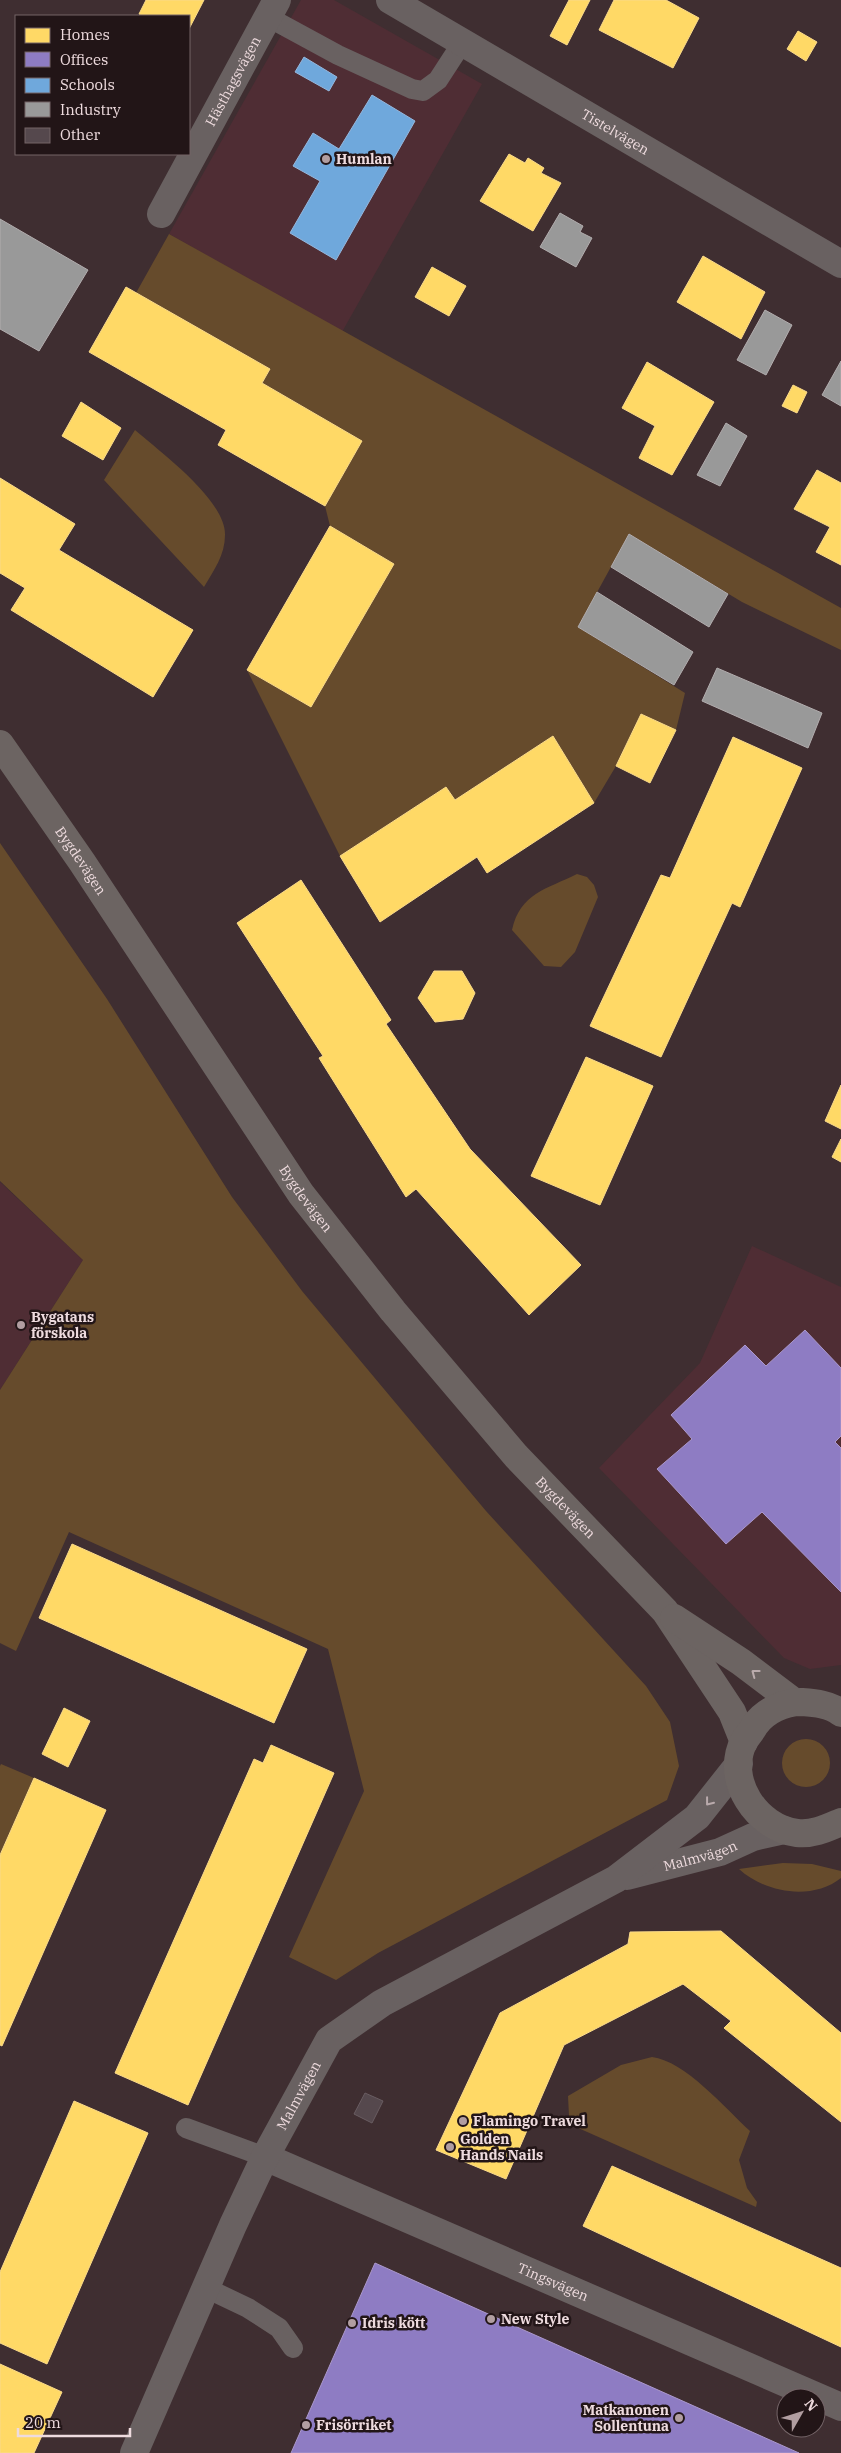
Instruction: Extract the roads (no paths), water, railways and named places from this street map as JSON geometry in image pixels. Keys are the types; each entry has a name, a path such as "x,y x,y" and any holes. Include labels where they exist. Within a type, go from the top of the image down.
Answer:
{"street":[{"name":"Tistelvägen","path":"390,0 841,264"},
{"name":"Hästhagsvägen","path":"161,214 272,9"},
{"name":"Bygdevägen","path":"0,744 82,862 301,1194 393,1311 516,1456 665,1611 732,1712 741,1753 742,1787 750,1805 764,1819 784,1830"},
{"name":"Bygdevägen","path":"665,1611 741,1662 817,1699 841,1713"},
{"path":"741,1753 761,1718 772,1710 817,1699"},
{"name":"Malmvägen","path":"134,2453 265,2157 329,2040 382,2003 616,1879 697,1817 741,1753"},
{"path":"784,1830 798,1833 835,1832"},
{"name":"Malmvägen","path":"616,1879 720,1852 753,1837 784,1830"},
{"name":"Tingsvägen","path":"265,2157 841,2407"}],"lane":[{"path":"272,9 338,55 412,89 422,91 438,80 462,43"},
{"path":"186,2128 265,2157"},
{"path":"206,2288 248,2308 279,2328 293,2348"}],"place":[{"name":"Humlan","path":"326,159"},
{"name":"Bygatans förskola","path":"21,1325"},
{"name":"Flamingo Travel","path":"463,2121"},
{"name":"Golden Hands Nails","path":"450,2147"},
{"name":"New Style","path":"491,2319"},
{"name":"Idris kött","path":"352,2323"},
{"name":"Matkanonen Sollentuna","path":"679,2418"},
{"name":"Frisörriket","path":"306,2425"}]}
